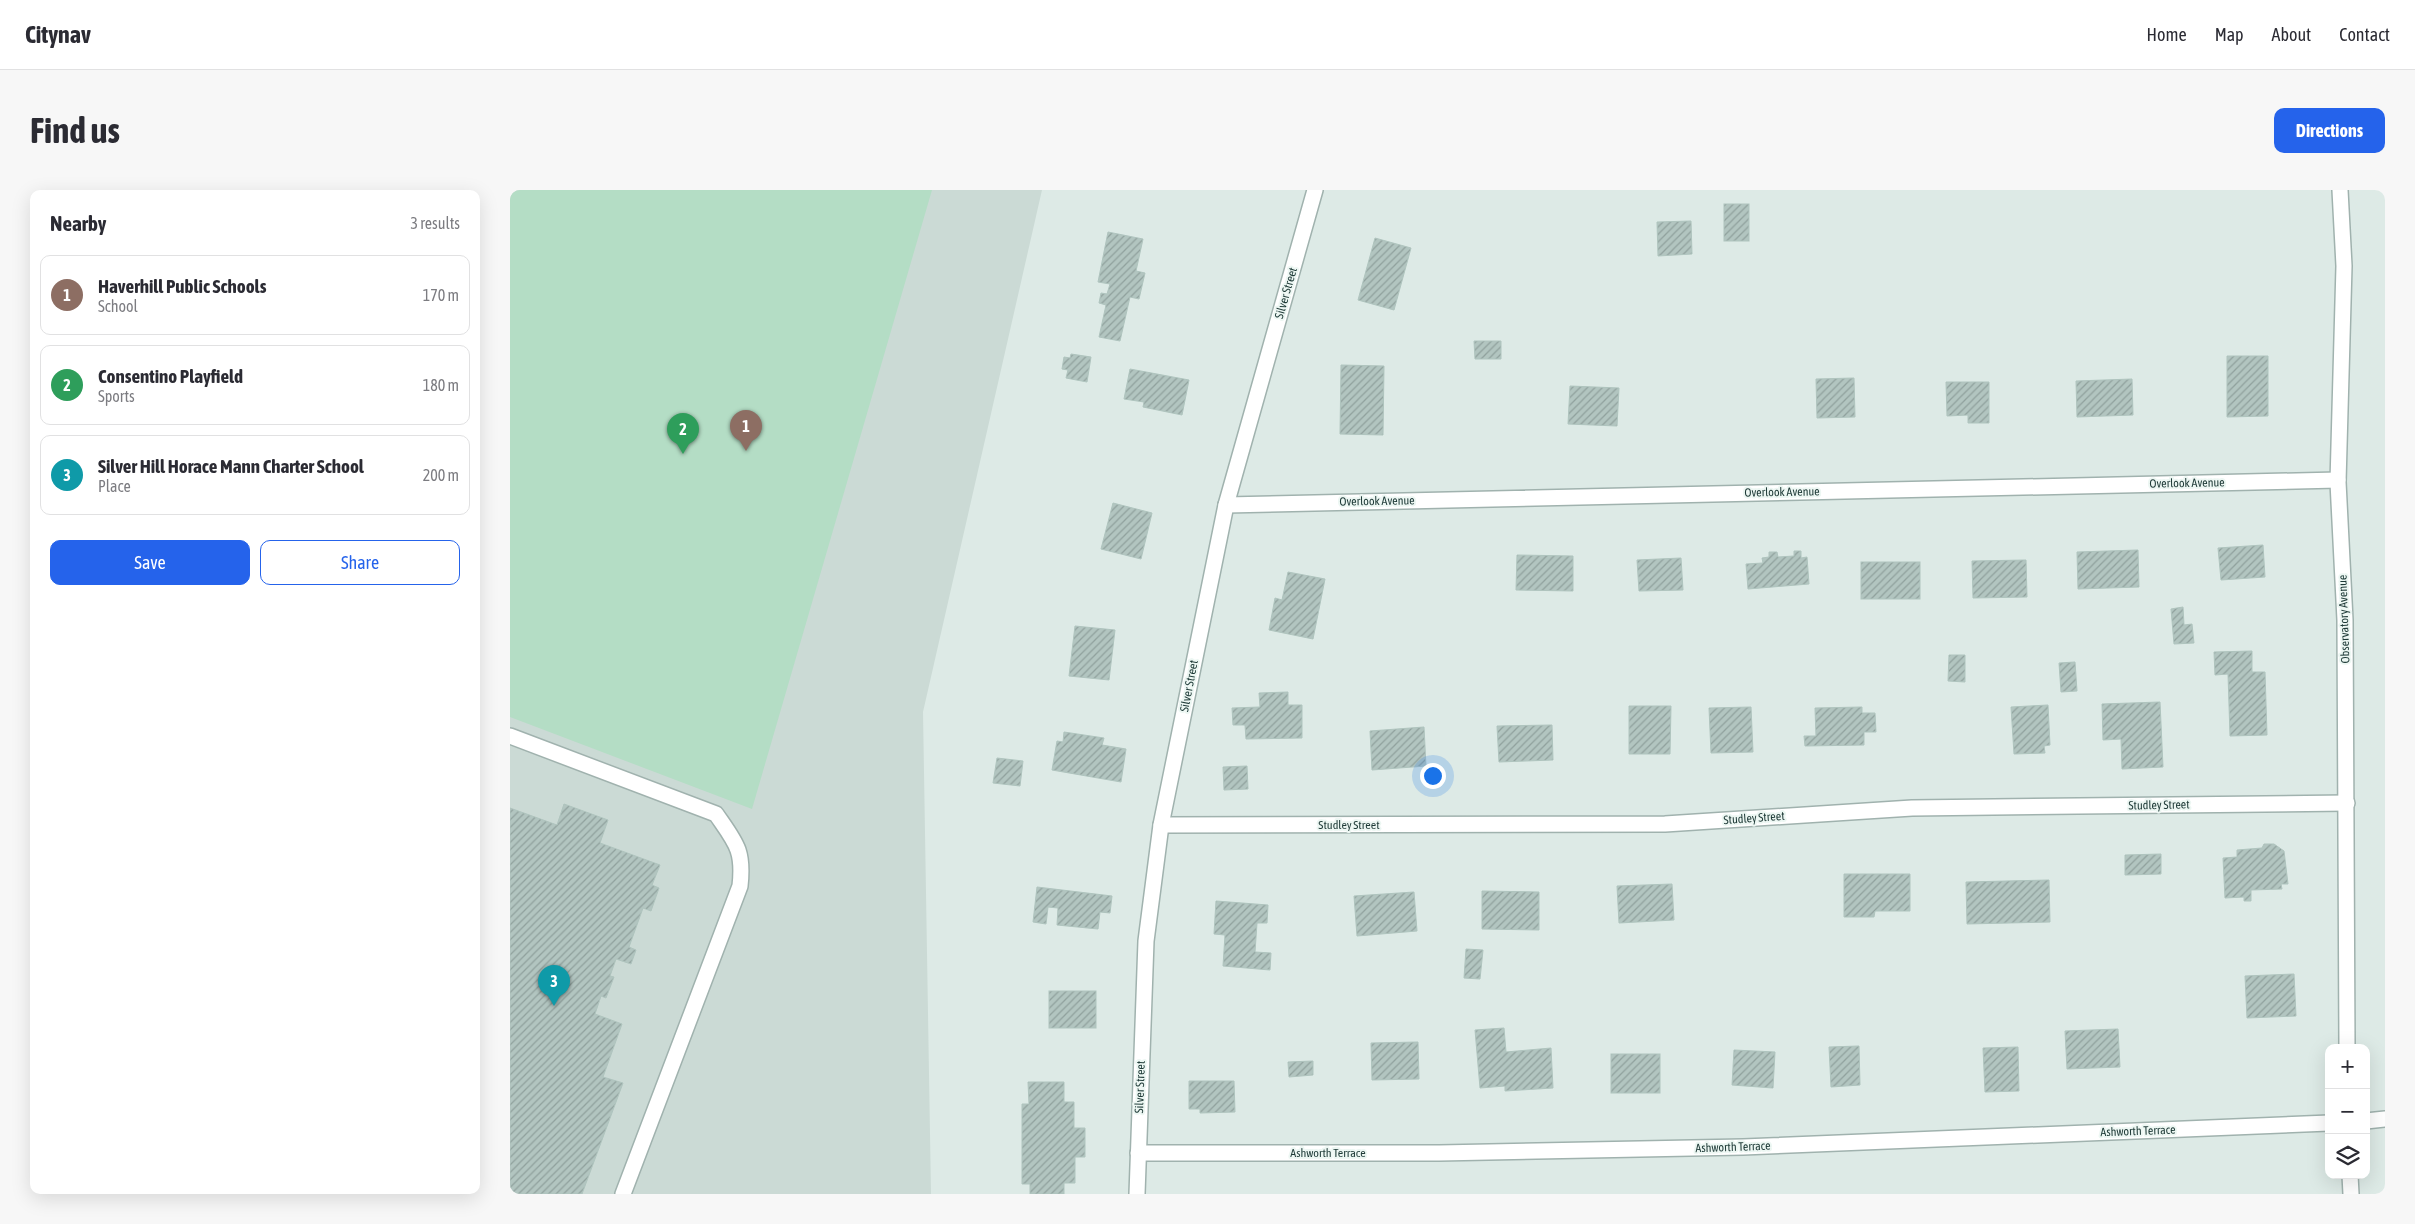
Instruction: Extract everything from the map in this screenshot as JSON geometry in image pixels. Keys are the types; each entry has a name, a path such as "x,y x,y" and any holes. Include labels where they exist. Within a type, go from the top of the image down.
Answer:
{"street":[{"name":"Silver Street","path":"1137,1194 1146,941 1161,825 1226,505 1315,190"},
{"name":"Observatory Avenue","path":"2340,190 2344,266 2338,480 2345,620 2347,1044"},
{"name":"Overlook Avenue","path":"1226,505 2338,480"},
{"path":"510,736 716,814 735,842 742,863 740,886 623,1194"},
{"name":"Studley Street","path":"1161,825 1665,824 1912,808 2347,803"},
{"path":"2370,1121 2385,1119"},
{"name":"Ashworth Terrace","path":"1138,1153 1440,1153 1743,1147 2325,1123"},
{"path":"2350,1179 2351,1194"}],"shaded area":[{"path":"510,190 1042,190 923,712 931,1194 510,1194"}],"green space":[{"path":"510,190 932,190 752,809 510,717"}],"building":[{"path":"1724,204 1749,204 1749,241 1724,241"},
{"path":"1691,221 1692,254 1658,256 1657,222"},
{"path":"1108,232 1143,239 1136,271 1145,273 1139,299 1130,297 1120,341 1099,337 1106,305 1099,303 1101,293 1107,294 1110,284 1098,282"},
{"path":"1375,238 1411,248 1394,310 1358,300"},
{"path":"1474,341 1501,341 1501,359 1475,359"},
{"path":"1071,354 1091,357 1087,382 1066,378 1068,370 1062,369 1064,357 1070,358"},
{"path":"2227,356 2268,356 2268,416 2227,417"},
{"path":"1341,365 1384,366 1383,435 1340,434"},
{"path":"1130,369 1189,380 1182,415 1143,407 1144,402 1124,399"},
{"path":"1854,378 1855,417 1817,418 1816,379"},
{"path":"2132,379 2133,415 2077,417 2076,381"},
{"path":"1946,382 1989,382 1989,423 1968,423 1968,415 1947,416"},
{"path":"1570,386 1619,388 1617,426 1568,424"},
{"path":"1113,503 1152,513 1141,559 1101,549"},
{"path":"2263,545 2265,577 2221,580 2218,548"},
{"path":"2138,550 2139,587 2078,589 2077,552"},
{"path":"1794,551 1801,551 1801,558 1807,557 1809,584 1748,589 1746,564 1763,563 1762,558 1769,557 1769,552 1777,552 1778,557 1794,556"},
{"path":"1517,555 1573,556 1573,591 1516,590"},
{"path":"1681,558 1683,590 1639,591 1637,560"},
{"path":"2026,560 2027,597 1973,598 1972,561"},
{"path":"1861,562 1920,562 1920,599 1861,599"},
{"path":"1288,572 1325,579 1313,639 1269,630 1275,598 1282,600"},
{"path":"2183,607 2184,625 2192,624 2194,643 2174,644 2171,609"},
{"path":"1075,626 1115,630 1109,680 1069,676"},
{"path":"2252,651 2252,672 2265,672 2267,735 2230,736 2228,674 2215,675 2214,652"},
{"path":"1949,655 1965,655 1965,682 1948,681"},
{"path":"2075,662 2077,691 2061,692 2059,663"},
{"path":"1288,692 1288,705 1302,705 1302,738 1246,739 1245,725 1233,725 1232,708 1260,707 1259,693"},
{"path":"2160,702 2163,767 2122,769 2121,739 2103,740 2102,704"},
{"path":"2048,705 2050,745 2044,746 2045,753 2014,754 2011,707"},
{"path":"1629,706 1671,706 1670,754 1629,754"},
{"path":"1751,707 1753,752 1711,753 1709,708"},
{"path":"1862,707 1862,713 1875,713 1876,732 1864,732 1864,745 1805,746 1804,736 1816,736 1815,708"},
{"path":"1552,725 1553,760 1499,762 1497,726"},
{"path":"1424,727 1426,766 1372,770 1370,731"},
{"path":"1064,732 1104,738 1102,745 1126,749 1121,782 1052,770 1057,741 1063,742"},
{"path":"997,758 1023,761 1020,786 993,783"},
{"path":"1247,766 1248,789 1224,790 1223,767"},
{"path":"564,804 608,820 600,843 660,865 652,885 659,888 651,911 643,908 629,947 636,950 631,964 616,959 610,976 614,977 606,998 601,996 595,1014 622,1024 603,1077 623,1083 582,1194 510,1194 510,808 557,825"},
{"path":"2264,844 2274,844 2284,851 2288,884 2281,884 2282,889 2251,890 2251,901 2244,901 2244,897 2225,898 2223,858 2237,857 2237,850 2262,848"},
{"path":"2161,854 2161,874 2125,875 2125,855"},
{"path":"1844,874 1910,874 1910,911 1875,911 1874,917 1844,917"},
{"path":"2049,880 2050,922 1967,924 1966,882"},
{"path":"1672,884 1674,920 1619,923 1617,886"},
{"path":"1037,887 1112,896 1110,913 1100,912 1098,929 1057,925 1058,908 1048,907 1046,924 1033,922"},
{"path":"1482,891 1539,892 1539,930 1482,929"},
{"path":"1414,892 1417,931 1357,936 1354,896"},
{"path":"1216,901 1268,905 1267,923 1257,923 1255,952 1271,953 1270,970 1223,966 1225,935 1214,934"},
{"path":"1466,949 1483,950 1480,979 1464,978"},
{"path":"2294,974 2296,1016 2247,1018 2245,976"},
{"path":"1049,991 1096,991 1096,1028 1049,1028"},
{"path":"1504,1028 1506,1052 1551,1048 1553,1088 1505,1091 1505,1086 1480,1088 1475,1030"},
{"path":"2118,1029 2120,1067 2067,1069 2065,1031"},
{"path":"1418,1042 1419,1079 1372,1080 1371,1043"},
{"path":"1859,1046 1860,1085 1831,1087 1829,1047"},
{"path":"2018,1047 2019,1091 1985,1092 1983,1048"},
{"path":"1734,1050 1775,1052 1773,1088 1732,1085"},
{"path":"1611,1054 1660,1054 1660,1093 1611,1093"},
{"path":"1313,1061 1313,1075 1289,1077 1288,1062"},
{"path":"1189,1081 1234,1081 1235,1112 1200,1113 1200,1109 1189,1109"},
{"path":"1028,1082 1064,1082 1064,1102 1074,1102 1074,1128 1085,1128 1085,1157 1075,1157 1075,1183 1064,1183 1064,1194 1030,1194 1030,1184 1022,1184 1022,1104 1029,1104"}],"place":[{"name":"Haverhill Public Schools","path":"746,451"},
{"name":"Consentino Playfield","path":"683,454"},
{"name":"Silver Hill Horace Mann Charter School","path":"554,1006"}]}
